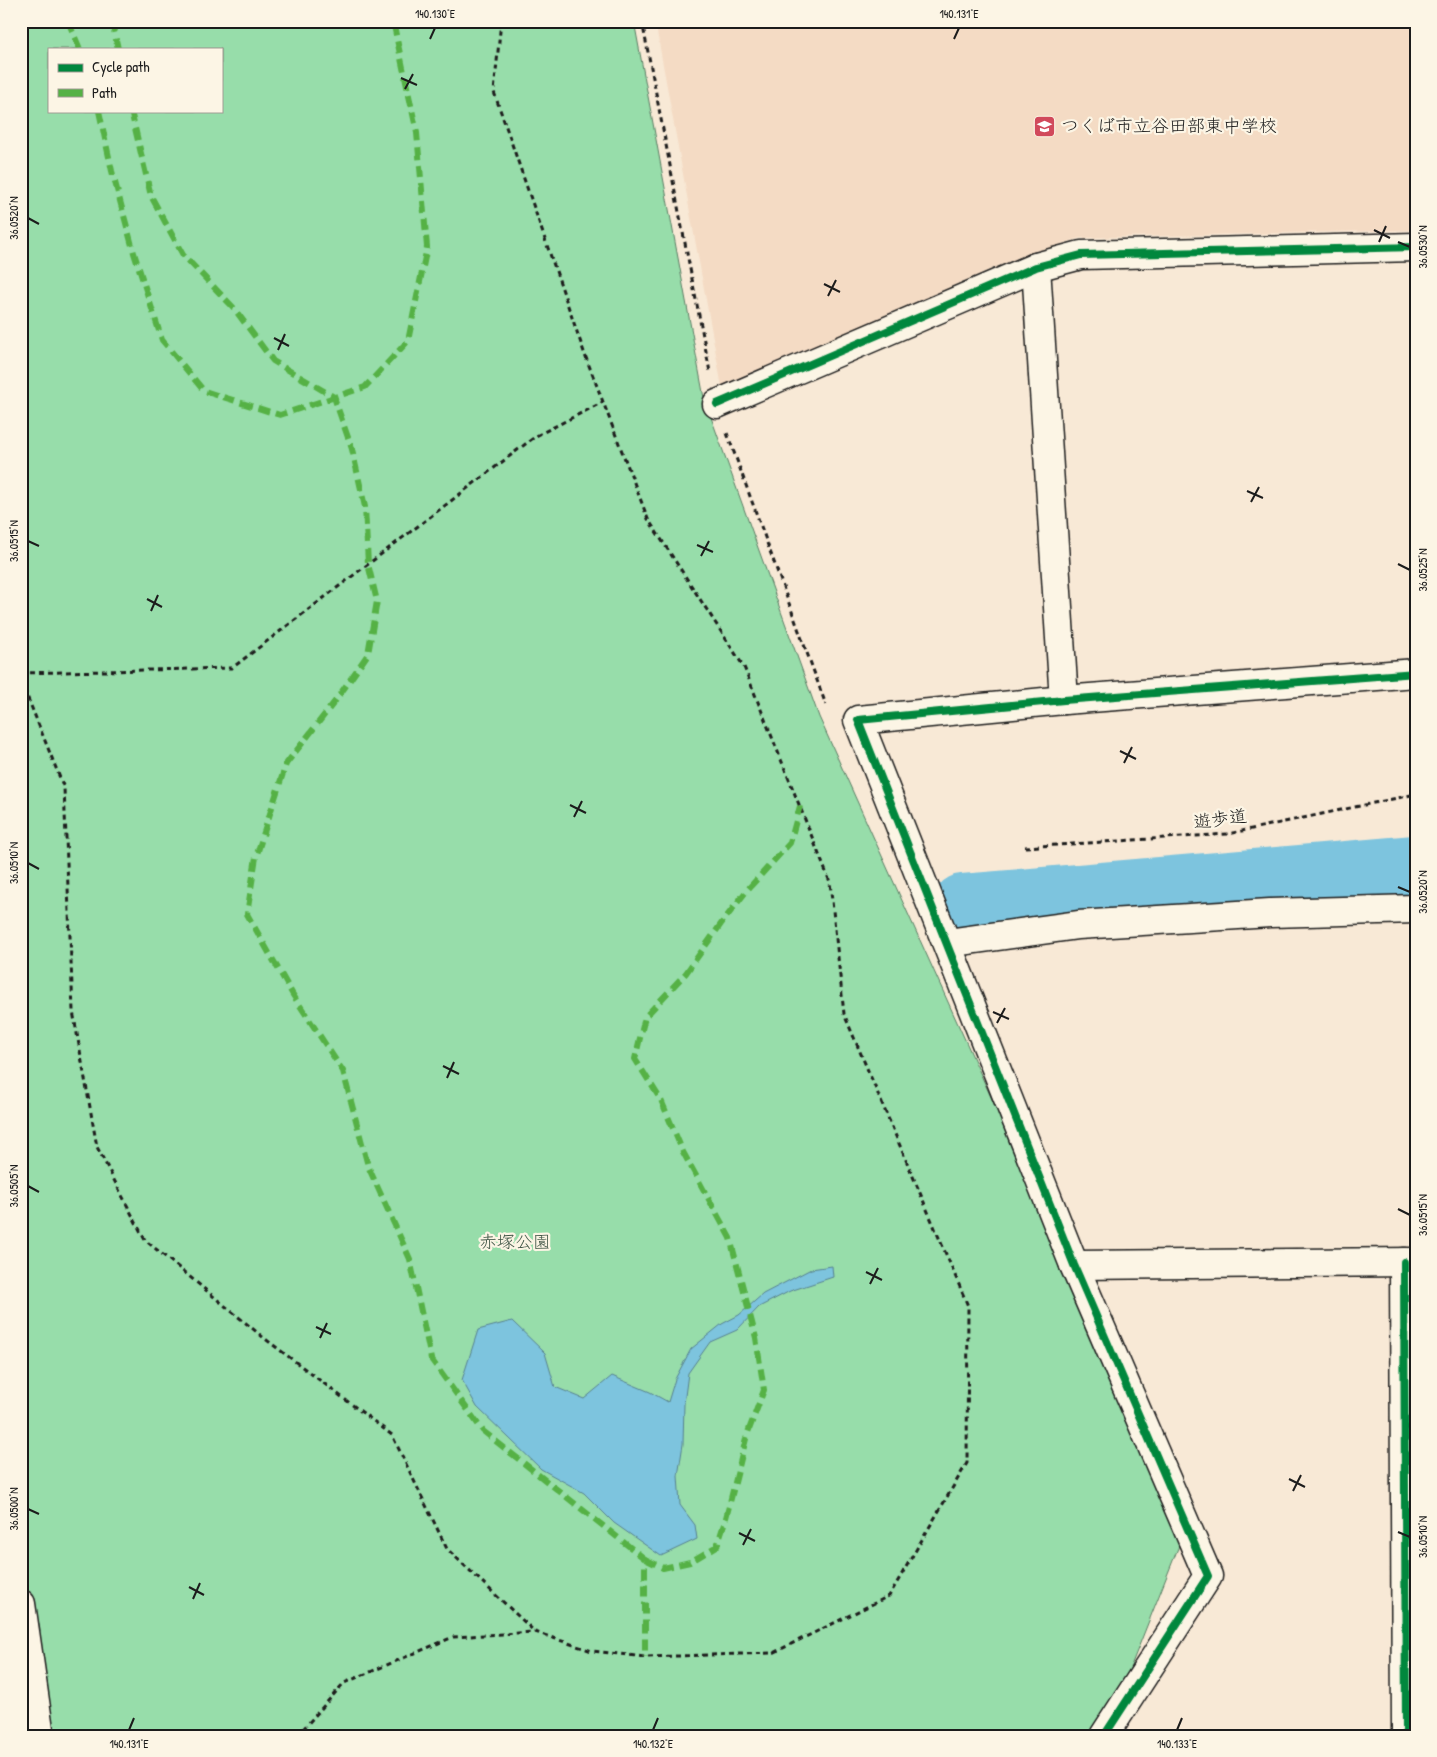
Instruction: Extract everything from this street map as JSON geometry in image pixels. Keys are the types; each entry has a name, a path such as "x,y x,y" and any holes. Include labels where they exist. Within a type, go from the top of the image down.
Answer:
{"street":[{"path":"717,404 1036,267 1081,255 1416,247"},
{"path":"1036,267 1064,700"},
{"path":"1104,1736 1208,1576 1074,1266 858,720 1064,700 1416,673"},
{"path":"947,943 1088,925 1270,913 1416,909"},
{"path":"1074,1266 1410,1262 1406,1736"},
{"path":"21,1604 28,1704 40,1736"}],"path":[{"path":"297,1736 344,1684 453,1637 535,1632 592,1651 645,1657 773,1653 889,1596 966,1463 968,1306 844,1014 830,882 744,666 648,519 585,354 494,92 501,21"},
{"path":"21,673 232,668 536,436 603,402"},
{"path":"21,681 64,788 73,1012 97,1146 145,1240 264,1338 392,1435 448,1549 535,1632"}],"shaded area":[{"name":"つくば市立谷田部東中学校","path":"655,21 1416,21 1416,230 1080,238 1010,261 722,387"}],"green space":[{"name":"赤塚公園","path":"21,21 634,21 704,398 819,717 1186,1528 1103,1736 45,1736 21,1604"}],"water":[{"path":"832,1266 833,1277 790,1291 759,1307 737,1330 710,1342 688,1373 684,1404 683,1444 678,1476 680,1505 695,1525 697,1539 661,1556 614,1523 584,1493 541,1469 477,1407 462,1380 478,1330 512,1321 545,1353 555,1387 584,1399 612,1376 668,1402 675,1379 691,1349 722,1324 739,1315 763,1294 811,1269"}],"waterway":[{"path":"963,905 1416,866"}],"marked path":[{"path":"68,21 80,48"},
{"path":"112,21 118,48"},
{"path":"99,112 112,171 134,253 162,340 204,391 280,415 365,387 408,341 427,247 417,133 393,21"},
{"path":"131,112 151,196 183,255 233,307 273,361 334,397 352,449 365,507 368,564 377,601 368,654 336,700 286,764 256,857 247,914 293,995 343,1071 368,1166 410,1259 431,1359 483,1431 645,1559 645,1657"},
{"path":"645,1559 663,1568 690,1562 717,1546 747,1435 764,1390 756,1338 730,1238 683,1152 661,1100 635,1059 645,1017 686,973 748,889 790,843 800,806"}],"cycle path":[{"path":"717,404 1036,267 1081,255 1416,247"},
{"path":"1104,1736 1208,1576 1074,1265 858,720 1064,700 1416,673"},
{"path":"1404,1262 1406,1736"}],"place":[{"name":"つくば市立谷田部東中学校","path":"1045,126"}]}
